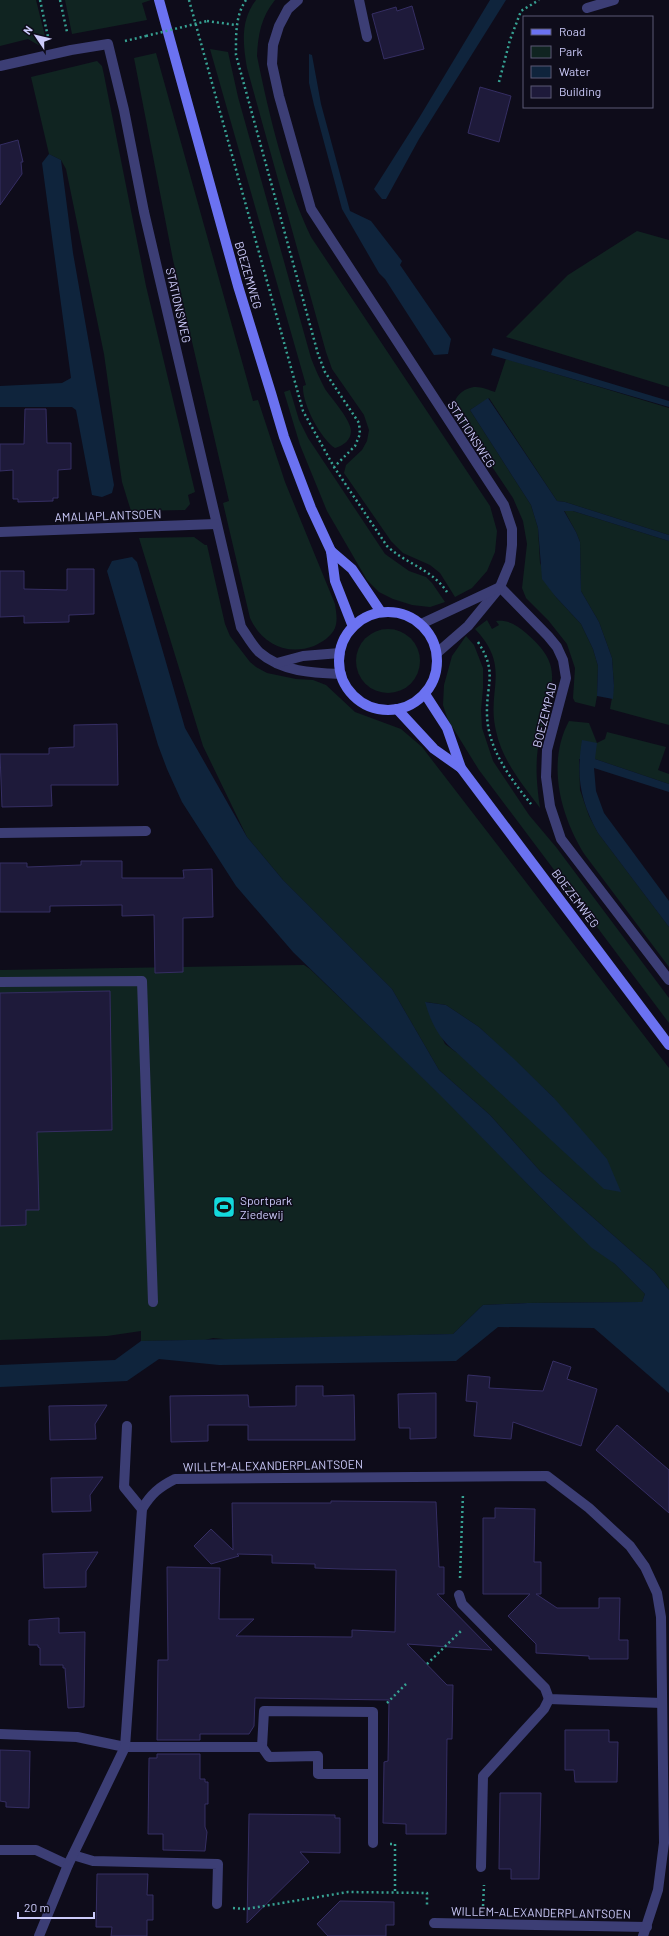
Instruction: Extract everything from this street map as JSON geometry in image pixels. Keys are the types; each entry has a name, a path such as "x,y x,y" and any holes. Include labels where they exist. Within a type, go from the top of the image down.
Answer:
{"main road":[{"name":"BOEZEMWEG","path":"159,0 238,286 284,437 311,508 331,551 335,581 353,627"},
{"name":"BOEZEMWEG","path":"331,551 352,569 381,612"},
{"path":"381,612 395,612 409,616 421,624 431,637 437,653 437,668 433,682 425,694 412,704 397,709 383,710 369,706 357,698 347,687 341,674 340,653 342,643 353,627 366,617 381,612"},
{"name":"BOEZEMWEG","path":"425,694 447,728 461,768 669,1045"},
{"name":"BOEZEMWEG","path":"397,709 434,749 461,768"}],"street":[{"name":"STATIONSWEG","path":"298,0 288,9 279,26 273,45 272,64 280,103 311,209 504,505 512,529 510,562 500,587 468,626 437,653"},
{"path":"359,0 367,37"},
{"path":"587,8 614,0"},
{"name":"STATIONSWEG","path":"0,66 71,50 108,44 124,110 144,212 241,627 259,652 277,663 302,672 341,674"},
{"name":"AMALIAPLANTSOEN","path":"0,532 216,524"},
{"path":"421,624 500,587"},
{"name":"BOEZEMPAD","path":"500,587 548,636 557,647 563,660 566,678 547,750 546,777 550,806 561,839 669,980"},
{"path":"277,663 302,656 340,653"},
{"path":"0,833 146,831"},
{"path":"0,982 142,981 153,1302"},
{"path":"39,1936 68,1865 125,1747 142,1509 124,1487 127,1426"},
{"name":"WILLEM-ALEXANDERPLANTSOEN","path":"142,1509 150,1496 162,1485 175,1479 547,1476 589,1508 630,1546 644,1567 657,1593 661,1617 664,1843 658,1890 645,1931 434,1923"},
{"path":"459,1595 462,1604 546,1688 549,1699 544,1709 483,1776 481,1867"},
{"path":"549,1699 662,1703"},
{"path":"373,1774 318,1774 318,1756 269,1756 262,1747 264,1711 373,1712 373,1774 373,1843"},
{"path":"0,1734 77,1737 125,1747 262,1747"},
{"path":"0,1850 36,1850 68,1865"},
{"path":"74,1855 93,1861 218,1864 217,1904"}],"path":[{"path":"40,0 46,25"},
{"path":"60,0 66,30"},
{"name":"BOEZEMWEG","path":"189,0 303,411 334,467 355,446 360,434 359,423 325,372 318,354 236,55 236,25"},
{"path":"146,36 207,21 236,25 242,6 246,0"},
{"path":"499,82 510,40 521,11 539,0"},
{"path":"459,1595 464,1476"},
{"path":"427,1664 476,1617"},
{"path":"373,1712 387,1702 406,1684"},
{"path":"373,1843 395,1844 395,1893"},
{"path":"481,1867 484,1878 483,1924"},
{"path":"217,1904 221,1908 246,1909 348,1892 427,1893 427,1908"}],"green space":[{"path":"0,0 36,0 47,44 40,46 28,39 0,46"},
{"path":"65,0 151,0 142,3 147,20 72,34"},
{"path":"256,0 275,0 266,13 261,26 257,56 279,148 293,194 311,237 490,506 497,531 495,552 487,571 472,588 455,597 440,573 430,565 403,553 391,541 344,473 346,465 362,450 367,441 369,430 364,415 332,369 326,352 247,68 244,50 245,24 247,16"},
{"path":"210,49 228,52 238,97 311,358 325,389 345,416 350,426 350,437 344,444 335,448 318,429 306,402 303,386 306,385"},
{"path":"156,53 253,401 258,400 285,482 335,604 335,628 329,637 314,646 304,649 294,650 276,646 261,635 250,618 223,503 229,501 173,260 134,58"},
{"path":"97,61 102,66 146,286 195,492 188,495 190,504 185,510 131,511 122,482 104,354 66,169 61,160 49,154 31,77"},
{"path":"637,231 669,240 669,387 506,337 568,275"},
{"path":"506,359 669,408 669,535 565,502 557,501 489,398 470,410 531,505 538,528 540,563 555,596 581,624 593,649 598,666 595,707 575,702 573,698 575,668 567,644 548,620 526,598 522,588 527,544 523,521 513,498 454,410 457,397 467,389 478,387 495,392"},
{"path":"290,390 299,420 308,438 385,554 409,571 426,577 445,602 430,607 412,605 393,599 379,592 367,580 327,511 300,445 284,392"},
{"path":"564,510 573,511 669,541 669,725 610,709 614,686 612,658 599,622 581,591 580,542"},
{"path":"194,537 207,545 225,624 230,636 250,662 267,673 296,679 313,680 326,685 355,712 401,729 422,747 669,1068 669,1290 654,1271 540,1171 490,1115 439,1070 392,989 283,880 247,837 203,746 139,538","holes":["426,1002 446,1005 479,1027 554,1098 456,1052 445,1044"]},
{"path":"487,620 492,629 499,625 496,621 509,622 519,628 542,649 550,664 552,681 548,702 550,704 541,732 537,755 537,779 540,808 526,790 508,762 499,742 494,716 496,679 495,667 492,655 486,643 475,629"},
{"path":"388,629 400,631 411,638 418,649 420,661 418,673 411,684 400,691 388,693 376,691 365,684 358,673 356,661 358,649 365,638 376,631"},
{"path":"466,636 474,645 483,668 481,710 482,728 493,761 529,815 556,847 669,998 669,1023 479,770 448,720 443,705 444,685 452,656"},
{"path":"569,721 589,723 597,743 605,739 607,732 666,747 658,770 669,774 669,784 595,759 579,759 580,790 589,816 598,833 669,927 669,967 585,855 569,824 559,790 558,755 562,738"},
{"name":"Sportpark Ziedewij","path":"304,965 310,969 442,1096 555,1212 615,1264 645,1294 642,1302 483,1305 453,1334 233,1340 213,1338 205,1340 141,1341 141,1331 107,1336 0,1340 0,970"}],"water":[{"path":"490,0 506,0 419,139 386,199 382,199 374,189 419,118"},
{"path":"309,54 312,55 321,104 350,211 371,221 402,261 400,265 451,339 448,354 434,355 385,279 379,273 342,209 309,83"},
{"path":"49,154 61,160 73,253 114,485 112,493 102,497 92,495 76,410 72,407 0,407 0,386 62,383 71,378 42,163"},
{"path":"493,348 669,401 669,407 491,355"},
{"path":"488,398 557,501 565,502 669,535 669,541 573,511 564,511 580,542 581,591 599,622 612,658 614,686 613,699 597,696 598,666 593,649 581,624 555,596 542,579 538,528 531,505 470,410"},
{"path":"132,557 137,562 185,728 247,837 283,880 392,989 439,1070 490,1115 540,1171 654,1271 669,1290 669,1393 594,1328 498,1327 456,1361 219,1365 159,1359 127,1381 0,1387 0,1365 115,1360 141,1341 453,1334 483,1305 642,1302 645,1294 615,1264 592,1248 440,1095 293,952 236,886 182,802 158,745 107,571 112,561"},
{"path":"582,740 597,743 595,759 669,784 669,792 594,768 596,791 604,813 669,901 669,927 598,833 592,821 583,799 581,788 579,766"},
{"path":"425,1002 446,1005 479,1027 513,1058 554,1098 607,1159 621,1192 604,1189 450,1047 436,1030"}],"building":[{"path":"412,6 424,49 384,59 372,14 396,7 397,11"},
{"path":"480,87 511,96 499,142 468,133"},
{"path":"18,140 23,162 21,162 22,174 0,205 0,145"},
{"path":"25,409 46,409 47,443 71,443 71,469 58,470 58,498 53,498 53,501 18,502 18,499 13,499 13,470 0,471 0,444 24,444"},
{"path":"67,569 94,569 94,614 69,615 69,622 24,623 24,616 0,617 0,571 24,571 24,589 67,590"},
{"path":"117,724 118,785 51,785 52,806 2,807 0,754 49,754 49,748 74,747 74,725"},
{"path":"81,861 122,861 122,878 184,878 183,870 212,869 213,917 183,918 183,972 155,973 154,915 122,916 122,905 50,906 50,912 0,912 0,863 27,863 27,867 81,865"},
{"path":"110,991 112,1130 37,1132 39,1210 26,1210 26,1225 0,1226 0,993"},
{"path":"553,1361 571,1367 567,1379 597,1389 581,1446 513,1422 511,1439 474,1436 477,1402 466,1401 468,1375 490,1377 489,1388 543,1391"},
{"path":"296,1386 323,1386 323,1396 354,1395 355,1440 248,1440 248,1425 208,1425 208,1441 171,1442 170,1396 248,1395 249,1407 296,1406"},
{"path":"436,1393 436,1438 410,1439 410,1428 399,1428 398,1394"},
{"path":"107,1405 95,1424 96,1439 50,1440 49,1406"},
{"path":"617,1425 669,1470 669,1513 596,1450"},
{"path":"103,1477 90,1495 91,1511 52,1512 51,1478"},
{"path":"331,1501 436,1502 439,1567 444,1567 444,1594 437,1594 492,1650 407,1644 447,1685 453,1685 452,1739 447,1739 446,1834 406,1834 406,1824 383,1823 384,1762 388,1761 389,1700 255,1698 254,1726 249,1734 200,1734 200,1740 157,1740 158,1660 168,1660 167,1567 220,1568 219,1619 254,1619 236,1636 352,1637 352,1630 395,1632 396,1570 315,1568 315,1564 272,1563 272,1555 237,1554 239,1556 211,1564 194,1546 211,1529 233,1550 232,1503 331,1503"},
{"path":"495,1508 535,1509 534,1562 541,1562 541,1594 536,1594 557,1608 599,1608 599,1598 620,1598 619,1640 628,1640 628,1659 589,1659 589,1656 536,1653 536,1644 508,1616 530,1594 483,1594 483,1518 495,1518"},
{"path":"98,1552 86,1571 86,1587 44,1588 43,1554"},
{"path":"59,1618 59,1633 85,1632 84,1707 68,1708 65,1668 63,1668 63,1665 40,1665 40,1648 38,1645 29,1645 29,1620"},
{"path":"565,1730 609,1730 609,1742 618,1742 617,1782 575,1782 574,1770 565,1770"},
{"path":"0,1750 30,1751 29,1808 6,1807 6,1802 0,1801"},
{"path":"157,1754 200,1754 200,1779 205,1779 205,1782 208,1782 208,1804 205,1804 205,1827 207,1832 205,1851 163,1850 163,1834 148,1834 149,1758 157,1758"},
{"path":"500,1793 541,1793 539,1879 511,1879 511,1869 499,1869"},
{"path":"249,1814 335,1815 335,1818 340,1818 340,1853 300,1852 309,1862 247,1923"},
{"path":"97,1874 148,1874 147,1895 153,1895 153,1920 147,1920 147,1936 111,1936 112,1927 96,1927"},
{"path":"340,1901 394,1902 394,1925 386,1925 386,1936 328,1936 317,1924"}],"place":[{"name":"Sportpark Ziedewij","path":"224,1207"}]}
